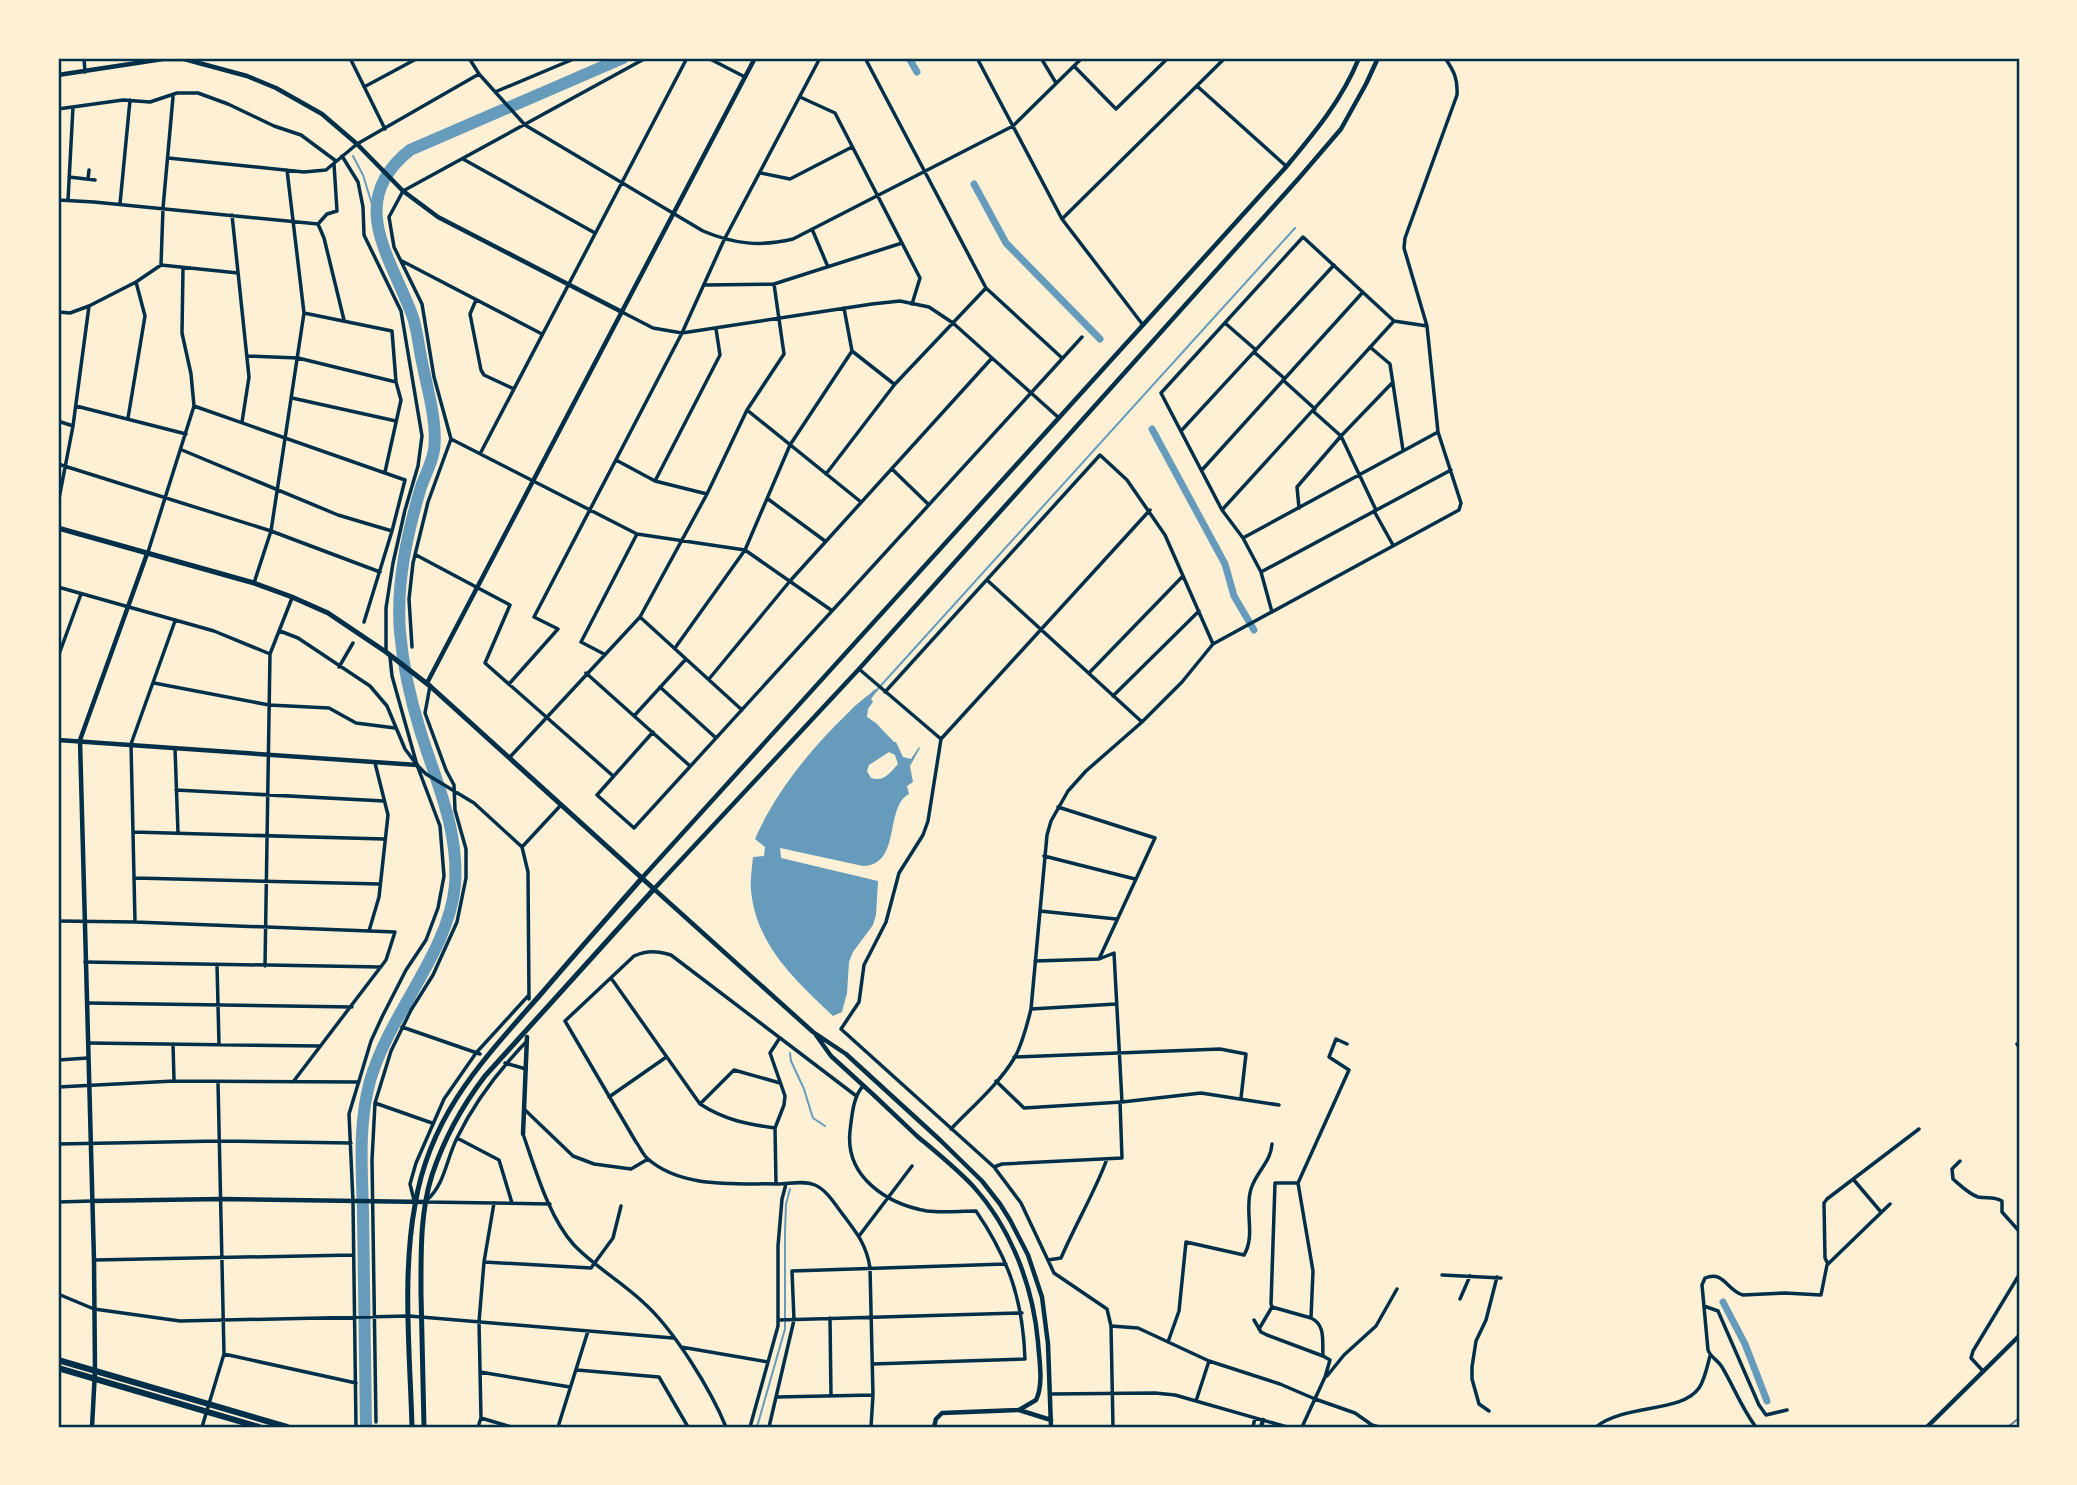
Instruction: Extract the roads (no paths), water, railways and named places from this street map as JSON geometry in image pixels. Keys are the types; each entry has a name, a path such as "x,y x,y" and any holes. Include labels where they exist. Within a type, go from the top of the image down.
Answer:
{"highway":[{"path":"58,1360 95,1375"},
{"path":"58,1368 95,1375 208,1408 287,1427"},
{"path":"208,1408 259,1427"}],"main road":[{"path":"58,528 254,583 327,613 388,653 428,685 654,890 502,1055 469,1097 443,1146 426,1202 421,1248 424,1427"},
{"path":"412,1427 410,1249 415,1202 432,1144 459,1092 493,1048 642,878"}],"street":[{"path":"84,58 85,72"},
{"path":"58,75 184,58 247,76 276,88 322,114 404,191 438,217 653,328 682,333 900,301 929,307 953,323 1059,418"},
{"path":"350,58 385,128"},
{"path":"364,87 418,58"},
{"path":"469,58 479,74 524,124 703,231 724,240 761,244 793,239 1013,126 1082,58"},
{"path":"495,92 576,58"},
{"path":"412,647 409,599 413,563 428,502 451,439 434,377 422,304 394,247 388,217 404,191 646,58"},
{"path":"481,452 688,58"},
{"path":"708,58 745,77"},
{"path":"376,1422 372,1160 375,1103 383,1073 402,1027 443,956 462,904 466,878 466,849 455,810 452,780 425,713 428,685 620,311 755,58"},
{"path":"509,684 558,629 534,617 682,333 724,240 820,58"},
{"path":"864,58 986,288 1061,357"},
{"path":"977,58 1062,219 1144,326"},
{"path":"1041,58 1056,84"},
{"path":"1074,66 1116,109 1168,58"},
{"path":"1062,219 1225,58"},
{"path":"642,878 1286,167 1328,116 1351,78 1359,58"},
{"path":"1051,1427 1046,1320 1042,1297 1028,1255 1010,1220 982,1181 838,1047 813,1032 654,890 859,669 1333,139 1354,107 1378,58"},
{"path":"951,1129 996,1081 1014,1057 1026,1030 1031,1009 1044,856 1051,821 1068,792 1086,771 1142,722 1182,682 1213,644 1459,510 1461,503 1438,432 1427,326 1404,248 1405,238 1457,95 1458,83 1444,58"},
{"path":"168,158 304,172 326,170 357,144 479,74"},
{"path":"1197,86 1286,167"},
{"path":"58,109 130,100 150,102 180,93 198,93 307,138 335,163 337,211 327,214 318,225"},
{"path":"161,265 173,96"},
{"path":"800,97 835,113 920,278 912,304"},
{"path":"120,204 130,100"},
{"path":"68,200 74,107"},
{"path":"761,173 790,179 852,147"},
{"path":"342,156 358,182 363,207 364,234 401,312 422,436 418,466 393,563 386,608 388,653 417,765 440,826 444,859 441,892 426,940 406,971 371,1041 349,1114 356,1427"},
{"path":"463,159 595,233"},
{"path":"88,179 89,170"},
{"path":"254,583 271,531 304,313 287,170"},
{"path":"69,177 95,180"},
{"path":"58,200 318,225"},
{"path":"232,215 248,356 249,377 242,422"},
{"path":"318,225 324,238 344,320"},
{"path":"812,229 828,267"},
{"path":"1272,612 1261,572 1243,538 1222,510 1161,393 1303,237 1394,321 1427,326"},
{"path":"705,285 774,284 902,243"},
{"path":"402,261 542,334"},
{"path":"58,312 71,313 89,306 136,282 161,265 238,274"},
{"path":"1181,431 1334,265"},
{"path":"92,1427 95,1375 94,1259 80,740 166,499 194,406 191,374 182,332 183,268"},
{"path":"128,418 145,316 136,282"},
{"path":"510,757 640,617 707,494 747,410 784,354 774,284"},
{"path":"826,474 895,384 986,288"},
{"path":"1201,470 1363,292"},
{"path":"477,300 470,314 481,370 484,375 514,389"},
{"path":"58,504 73,426 89,306"},
{"path":"844,308 852,351 895,384"},
{"path":"304,313 392,331 396,382 401,400 385,472"},
{"path":"1222,510 1394,321"},
{"path":"1225,323 1341,436 1393,545"},
{"path":"655,481 720,355 716,329"},
{"path":"653,732 597,795 634,828 1082,337"},
{"path":"1370,347 1390,364 1403,450"},
{"path":"675,648 745,550 790,445 852,351"},
{"path":"248,356 298,358 396,382"},
{"path":"709,680 825,541 992,358"},
{"path":"1299,508 1297,487 1393,382"},
{"path":"292,398 396,421"},
{"path":"76,406 186,434"},
{"path":"194,406 405,480 364,622"},
{"path":"747,410 861,502"},
{"path":"58,421 73,426"},
{"path":"1243,538 1438,432"},
{"path":"451,439 637,534 745,550 831,610"},
{"path":"181,450 338,515 392,531"},
{"path":"885,692 1100,455 1127,480 1165,535 1213,644"},
{"path":"616,460 655,481 707,494"},
{"path":"58,464 271,531 380,572"},
{"path":"892,469 928,504"},
{"path":"1261,572 1451,470"},
{"path":"768,498 825,541"},
{"path":"1113,1427 1111,1326 1107,1309 1054,1273 1021,1203 994,1167 841,1029 859,1002 864,965 886,922 899,873 923,835 928,821 941,739 1150,510"},
{"path":"604,654 581,642 637,534"},
{"path":"416,555 510,605 485,663 613,776"},
{"path":"1089,673 1183,576"},
{"path":"987,580 1142,722"},
{"path":"58,587 214,631 270,654"},
{"path":"58,657 81,594"},
{"path":"265,966 270,654 292,597"},
{"path":"1113,696 1199,611"},
{"path":"640,617 742,710"},
{"path":"135,922 131,744 175,621"},
{"path":"280,631 298,638 370,686 387,706 405,749 417,765 426,774 474,803 522,847 528,872 529,997 478,1053 444,1100 432,1123 410,1184 415,1202"},
{"path":"58,640 64,641"},
{"path":"339,667 353,643"},
{"path":"634,716 687,659"},
{"path":"859,669 941,739"},
{"path":"586,673 691,766"},
{"path":"153,682 269,705 329,708 356,723 394,727"},
{"path":"660,687 716,738"},
{"path":"58,740 417,765"},
{"path":"175,747 178,833"},
{"path":"369,931 379,897 388,815 375,763"},
{"path":"176,790 384,801"},
{"path":"522,847 561,804"},
{"path":"1058,807 1155,838 1099,959"},
{"path":"133,832 384,839"},
{"path":"1044,856 1135,879"},
{"path":"135,878 380,884"},
{"path":"1040,911 1116,919"},
{"path":"58,921 395,932 382,967 293,1082"},
{"path":"855,1095 671,956 659,952 646,951 634,956 565,1021 648,1159 689,1178 728,1184 816,1185 827,1194 859,1236 867,1249 870,1268 873,1395 871,1427"},
{"path":"994,1167 1002,1164 1122,1158 1114,953 1099,959 1035,961"},
{"path":"85,962 382,967"},
{"path":"217,965 219,1044"},
{"path":"611,978 700,1104 719,1116 740,1123 775,1128"},
{"path":"87,1003 352,1007"},
{"path":"1031,1009 1116,1004"},
{"path":"402,1027 478,1053"},
{"path":"813,1032 831,1056 972,1186 990,1209 1011,1245 1034,1310 1039,1354 1038,1395 1032,1404 1018,1410"},
{"path":"426,1202 439,1191 457,1138 474,1106 504,1063 527,1039"},
{"path":"527,1039 523,1134 562,1230 574,1245 645,1303 681,1347 726,1427"},
{"path":"776,1184 775,1128 785,1096 770,1053 779,1039"},
{"path":"1311,1318 1313,1271 1298,1183 1349,1070 1329,1056 1336,1039 1347,1044"},
{"path":"88,1043 321,1046"},
{"path":"173,1044 174,1081"},
{"path":"1014,1057 1220,1049 1246,1054 1241,1098"},
{"path":"58,1059 88,1058"},
{"path":"609,1097 666,1058"},
{"path":"504,1063 526,1069"},
{"path":"700,1104 734,1070 780,1083"},
{"path":"58,1087 174,1081 359,1082"},
{"path":"996,1081 1024,1108 1121,1102 1201,1093 1279,1105"},
{"path":"202,1427 224,1354 218,1082"},
{"path":"863,1086 855,1095 849,1138 853,1161 861,1174 888,1199 929,1211 976,1211 993,1236 1006,1264 1022,1313 1025,1359 872,1364"},
{"path":"375,1103 432,1123"},
{"path":"524,1109 573,1156 594,1164 631,1168 648,1159"},
{"path":"1828,1264 1825,1258 1824,1203 1919,1129"},
{"path":"457,1138 499,1160 512,1203"},
{"path":"58,1144 219,1141 351,1143"},
{"path":"1168,1342 1179,1311 1186,1242 1244,1255 1250,1246 1251,1189 1271,1155 1272,1144"},
{"path":"1048,1260 1061,1258 1073,1230 1094,1195 1107,1159"},
{"path":"1960,1161 1952,1170 1953,1179 1973,1195 2002,1201 2001,1212 2019,1231"},
{"path":"859,1236 912,1166"},
{"path":"1853,1179 1882,1212"},
{"path":"1259,1329 1272,1307 1275,1183 1298,1183"},
{"path":"750,1427 779,1320 778,1245 786,1184"},
{"path":"58,1202 221,1199 550,1204"},
{"path":"478,1427 481,1418 479,1322 484,1262 494,1203"},
{"path":"1596,1427 1620,1414 1689,1398 1699,1387 1710,1356 1704,1329 1702,1285 1705,1278 1714,1275 1743,1295 1821,1295 1824,1271 1828,1264 1889,1204"},
{"path":"484,1262 591,1268 613,1238 621,1206"},
{"path":"94,1259 354,1255"},
{"path":"769,1427 792,1320 792,1271 1006,1264"},
{"path":"1442,1275 1499,1277 1486,1320 1476,1340 1472,1367 1479,1404 1489,1411"},
{"path":"1983,1372 1971,1358 1973,1351 2019,1275"},
{"path":"1460,1299 1470,1276"},
{"path":"1325,1377 1376,1326 1397,1289"},
{"path":"58,1294 94,1309 180,1321 410,1316 673,1338"},
{"path":"1704,1306 1718,1311 1759,1405 1766,1415 1787,1410"},
{"path":"1272,1307 1318,1322 1322,1329 1323,1356"},
{"path":"779,1320 1022,1313"},
{"path":"830,1318 831,1396"},
{"path":"1254,1320 1259,1329 1267,1335 1330,1360 1302,1427"},
{"path":"1111,1326 1138,1328 1209,1361 1280,1384 1355,1413 1371,1425 1379,1427"},
{"path":"558,1427 588,1331"},
{"path":"1927,1427 2019,1336"},
{"path":"2013,1342 2018,1347"},
{"path":"681,1347 768,1362"},
{"path":"224,1354 356,1383"},
{"path":"1710,1356 1721,1364 1744,1411 1756,1427"},
{"path":"1196,1401 1209,1361"},
{"path":"577,1370 659,1377 688,1427"},
{"path":"480,1372 570,1387"},
{"path":"1051,1394 1154,1393 1196,1401 1287,1427"},
{"path":"777,1396 873,1395"},
{"path":"934,1427 938,1415 947,1412 1018,1410 1051,1420"},
{"path":"481,1418 511,1427"},
{"path":"1253,1427 1255,1418"},
{"path":"1261,1427 1263,1420"}],"water":[{"path":"875,689 877,691 871,699 873,702 867,717 896,742 903,757 911,759 920,748 910,766 913,782 907,786 909,794 901,801 883,856 875,863 863,866 780,848 781,858 878,881 873,925 853,952 849,962 847,993 842,1012 833,1016 792,975 769,945 761,928 754,910 751,878 753,857 764,856 765,847 755,839 773,804 796,770 836,725","holes":["889,752 895,755 898,764 889,773 880,779 871,778 867,771 869,765"]}],"waterway":[{"path":"366,1427 362,1163 366,1097 390,1032 442,934 455,885 450,825 410,694 399,614 407,541 421,487 433,455 433,415 415,323 378,228 380,188 391,169 410,150 623,58"},
{"path":"909,58 917,72"},
{"path":"353,156 363,175 375,214"},
{"path":"974,184 1006,243 1100,339"},
{"path":"875,692 1295,228"},
{"path":"1152,429 1225,564 1234,596 1254,630"},
{"path":"790,1053 813,1118 825,1126"},
{"path":"757,1427 785,1329 785,1232 786,1204 790,1189"},
{"path":"1723,1302 1745,1344 1767,1401"}],"railway":[{"path":"2008,1427 2019,1418"}]}
